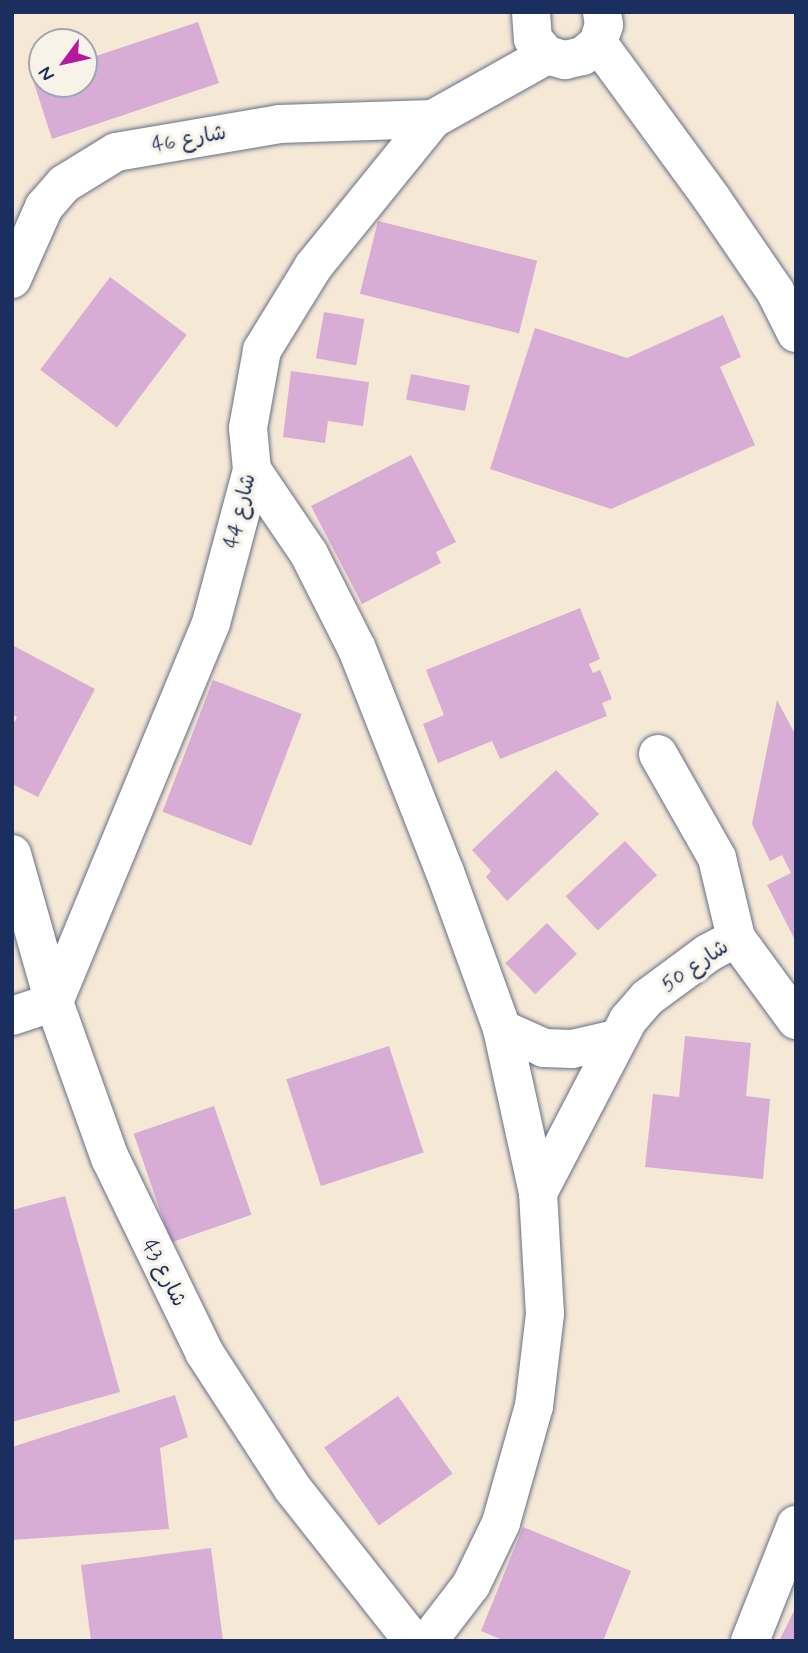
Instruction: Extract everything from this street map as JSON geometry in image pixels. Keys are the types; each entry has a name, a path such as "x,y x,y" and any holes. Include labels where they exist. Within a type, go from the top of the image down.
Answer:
{"street":[{"name":"شارع 44","path":"54,1002 211,623 252,470 247,428 261,350 313,267 433,119 496,80 501,68 573,41"},
{"path":"573,41 712,199 775,291 796,333"},
{"name":"شارع 46","path":"12,279 44,208 64,184 116,152 279,124 433,119"},
{"path":"252,470 309,554 357,649 502,1029 538,1193 545,1314 534,1406 501,1523 471,1585 428,1641"},
{"path":"658,754 717,858 736,938"},
{"name":"شارع 43","path":"12,855 54,1002 110,1158 204,1352 292,1489 413,1641"},
{"name":"شارع 50","path":"538,1193 616,1039 647,998 736,938 796,1020"},
{"path":"12,1016 54,1002"},
{"path":"502,1029 544,1048 572,1049 616,1039"},
{"path":"750,1641 796,1525"}],"building":[{"path":"198,22 219,83 52,139 39,98 98,98 98,55"},
{"path":"378,221 537,261 519,333 360,294"},
{"path":"110,277 187,335 117,427 40,370"},
{"path":"324,312 364,319 356,365 316,358"},
{"path":"723,315 741,357 720,367 755,445 611,509 490,469 535,328 627,358"},
{"path":"291,371 369,382 363,426 328,421 325,443 283,437"},
{"path":"411,374 470,385 465,411 406,400"},
{"path":"411,455 456,542 436,552 441,563 362,604 311,506"},
{"path":"580,608 600,659 589,664 593,673 600,670 612,699 602,703 607,716 500,759 492,741 438,763 423,724 444,715 426,670"},
{"path":"12,645 95,689 38,797 12,784 12,726 17,717 12,715"},
{"path":"213,680 302,714 251,846 162,812"},
{"path":"777,700 796,736 796,942 767,885 791,873 782,855 770,861 752,824"},
{"path":"556,770 599,814 507,901 486,877 491,871 472,850"},
{"path":"625,841 657,875 598,931 566,896"},
{"path":"547,923 577,954 535,994 505,963"},
{"path":"685,1036 751,1043 746,1096 770,1099 763,1179 645,1167 653,1094 679,1097"},
{"path":"389,1046 424,1153 321,1186 286,1079"},
{"path":"214,1106 251,1215 171,1242 134,1134"},
{"path":"65,1196 120,1392 12,1422 12,1210"},
{"path":"175,1395 188,1437 160,1448 169,1529 12,1540 12,1447"},
{"path":"398,1396 452,1474 379,1525 324,1448"},
{"path":"523,1527 631,1571 603,1641 505,1641 481,1631"},
{"path":"211,1548 223,1641 91,1641 81,1565"},
{"path":"796,1607 796,1641 779,1641"}]}
